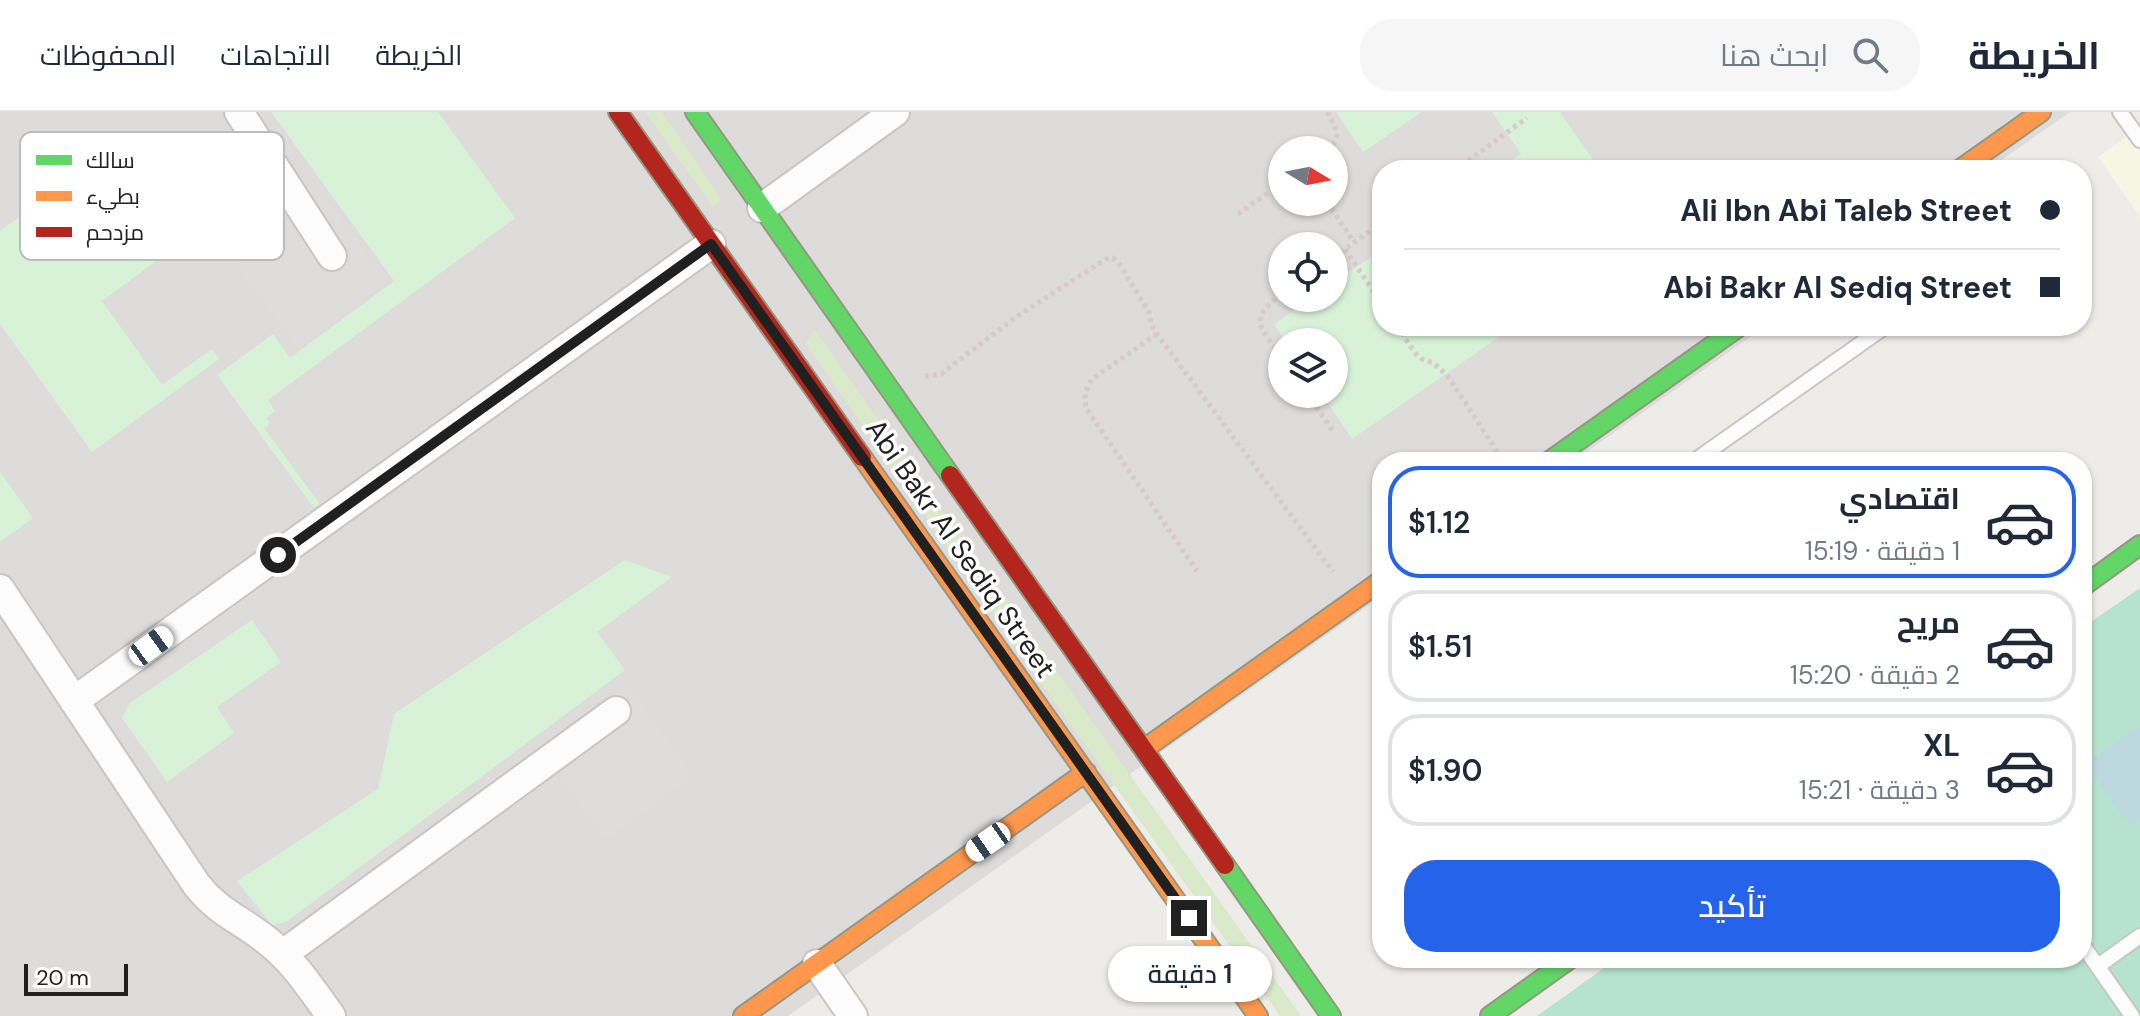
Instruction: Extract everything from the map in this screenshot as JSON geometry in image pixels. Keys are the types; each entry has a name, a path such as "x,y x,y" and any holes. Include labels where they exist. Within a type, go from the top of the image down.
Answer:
{"main road":[{"name":"Abi Bakr Al Sediq Street","path":"618,112 1258,1016"},
{"name":"Abi Bakr Al Sediq Street","path":"695,112 1331,1016"},
{"path":"1973,160 2041,112"},
{"path":"1562,452 1726,336"},
{"path":"2092,580 2140,545"},
{"path":"1144,749 1372,587"},
{"path":"743,1016 1086,772"},
{"path":"1490,1016 1557,968"}],"street":[{"path":"239,112 252,132"},
{"path":"762,208 895,112"},
{"path":"284,182 332,256"},
{"path":"74,701 711,244"},
{"path":"0,589 208,899 283,954 331,1016"},
{"path":"283,954 616,711"},
{"path":"817,964 853,1016"}],"lane":[{"path":"2120,112 2140,139"},
{"path":"1707,452 1872,336"},
{"path":"2098,966 2140,936"},
{"path":"2092,958 2132,1016"}],"path":[{"path":"1327,112 1336,127 1337,136"},
{"path":"1469,160 1527,118"},
{"path":"1238,214 1268,193"},
{"path":"1336,216 1354,242"},
{"path":"1348,247 1372,229"},
{"path":"1348,253 1372,289"},
{"path":"918,374 929,377 941,374 1016,317 1106,259 1113,258 1149,312 1157,334 1354,600"},
{"path":"1268,304 1260,316 1260,325 1268,337"},
{"path":"1157,334 1092,379 1085,393 1086,408 1197,571"},
{"path":"1404,336 1415,353 1447,375 1497,452"},
{"path":"1317,408 1333,431"}],"shaded area":[{"path":"0,112 2070,112 2001,160 1372,160 1372,336 1752,336 1586,452 1372,452 1372,603 788,1016 0,1016"},
{"path":"2140,127 2140,217 2098,157"},
{"path":"321,194 387,282 299,348 233,261 284,260 284,222"},
{"path":"627,685 693,776 606,840 540,749"}],"green space":[{"path":"271,112 438,112 515,218 268,400 275,411 266,418 270,423 264,428 319,503 314,508 217,375 273,334 290,358 394,281"},
{"path":"645,112 662,112 721,199 713,207"},
{"path":"1336,112 1422,112 1363,152"},
{"path":"1492,112 1560,112 1593,160 1512,160 1521,154"},
{"path":"20,217 20,260 154,260 155,262 102,301 162,385 212,349 219,359 92,452 0,324 0,231"},
{"path":"1372,257 1372,336 1501,336 1352,439 1331,408 1348,408 1348,328 1277,328 1274,324 1291,312 1348,312 1348,273"},
{"path":"814,329 1301,1016 1280,1016 1041,683 806,344"},
{"path":"0,472 33,518 0,542"},
{"path":"625,560 672,577 597,632 625,670 286,922 272,925 237,881 378,789 394,714"},
{"path":"2140,588 2140,1016 1537,1016 1604,968 2092,968 2092,621"},
{"path":"252,620 281,662 217,707 234,733 167,782 122,718 130,703"}],"water":[{"path":"2140,725 2140,820 2130,827 2092,774 2092,759"}],"traffic: fast":[{"path":"695,112 950,475"},
{"path":"1562,452 1726,336"},
{"path":"2092,580 2140,545"},
{"path":"1225,865 1331,1016"},
{"path":"1490,1016 1557,968"}],"traffic: slow":[{"path":"1973,160 2041,112"},
{"path":"862,457 1258,1016"},
{"path":"1144,749 1372,587"},
{"path":"743,1016 1086,772"}],"traffic: jam":[{"path":"618,112 862,457"},
{"path":"950,475 1225,865"}],"route":[{"path":"278,555 711,244 1189,918"}]}
